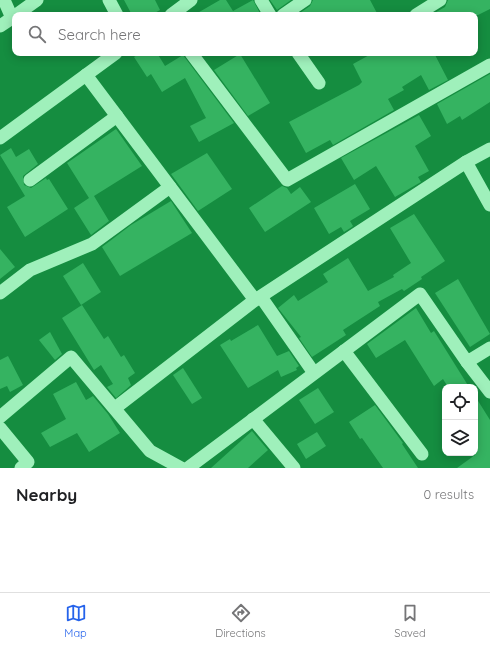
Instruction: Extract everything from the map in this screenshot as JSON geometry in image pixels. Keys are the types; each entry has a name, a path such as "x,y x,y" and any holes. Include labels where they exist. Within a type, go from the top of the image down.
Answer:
{"street":[{"path":"4,0 12,12"},
{"path":"20,12 37,0"},
{"path":"109,0 115,12"},
{"path":"175,12 191,0"},
{"path":"261,0 268,12"},
{"path":"288,12 306,0"},
{"path":"421,12 440,0"},
{"path":"0,26 12,18"},
{"path":"3,131 112,56"},
{"path":"193,56 287,180 490,65"},
{"path":"300,56 319,83"},
{"path":"86,75 170,187 258,298 314,373"},
{"path":"30,180 117,116"},
{"path":"115,408 258,298 466,162 490,149"},
{"path":"466,162 490,205"},
{"path":"0,293 30,270 92,244 170,187"},
{"path":"188,468 420,294 467,362 490,392"},
{"path":"467,362 490,348"},
{"path":"344,351 422,454"},
{"path":"0,417 71,357 150,451 181,468"},
{"path":"254,419 294,468"},
{"path":"0,428 27,466"}],"building":[{"path":"124,0 155,0 160,10 156,12 130,12"},
{"path":"220,0 226,0 233,11 253,0 259,12 199,12"},
{"path":"270,0 291,0 277,10"},
{"path":"313,0 370,0 376,12 301,12 310,6"},
{"path":"448,0 490,0 490,9 478,15 478,12 436,12 445,7"},
{"path":"159,56 165,66 184,56 234,123 199,142 190,126 206,118 185,78 162,92 151,74 147,77 134,57"},
{"path":"237,56 241,56 270,103 248,116 214,70"},
{"path":"368,56 436,56 448,80 429,90 421,75 402,87 404,90 388,99 394,110 333,145 330,140 306,153 289,122 359,85 362,82 353,64"},
{"path":"490,74 490,102 462,120 460,116 447,124 437,104"},
{"path":"419,115 431,136 415,146 429,171 418,177 421,182 395,197 376,166 354,180 341,158"},
{"path":"116,129 142,166 94,196 109,221 91,235 74,208 89,198 67,163"},
{"path":"11,148 16,157 29,149 38,164 23,176 24,185 31,188 46,178 47,180 49,179 68,209 25,237 7,207 25,196 0,155"},
{"path":"207,153 232,189 198,211 171,174"},
{"path":"355,184 370,209 350,221 353,226 344,232 341,227 329,234 314,208"},
{"path":"282,186 287,188 291,194 300,187 311,202 265,232 249,208"},
{"path":"171,201 192,233 120,276 102,247 131,225"},
{"path":"414,214 445,261 421,277 422,279 404,291 402,289 378,302 380,306 343,330 346,335 312,357 299,338 301,337 278,308 294,295 298,301 328,282 323,274 348,258 368,291 394,277 393,275 411,263 390,228"},
{"path":"0,249 15,267 0,279"},
{"path":"83,263 101,292 81,305 63,276"},
{"path":"458,279 490,334 470,347 435,293"},
{"path":"82,305 104,339 108,336 121,357 124,355 135,373 128,378 131,385 116,398 107,387 113,384 101,365 94,370 62,318"},
{"path":"416,308 431,333 434,331 467,384 446,384 443,379 434,386 405,340 376,358 367,344"},
{"path":"258,325 277,356 289,351 299,366 296,368 297,370 281,377 278,370 248,388 220,345 230,339 231,341"},
{"path":"50,332 62,354 55,360 39,340"},
{"path":"8,356 23,385 10,392 7,386 0,389 0,360"},
{"path":"183,368 202,398 192,404 173,375"},
{"path":"76,382 86,400 93,396 108,414 120,433 89,452 77,433 50,447 41,433 66,419 53,394"},
{"path":"318,388 334,412 315,424 299,400"},
{"path":"478,401 490,420 490,468 457,468 474,456 478,456"},
{"path":"375,405 403,443 402,444 418,468 383,468 362,438 360,439 349,422"},
{"path":"252,431 268,450 248,468 211,468"},
{"path":"317,432 326,446 306,459 297,444"}]}
